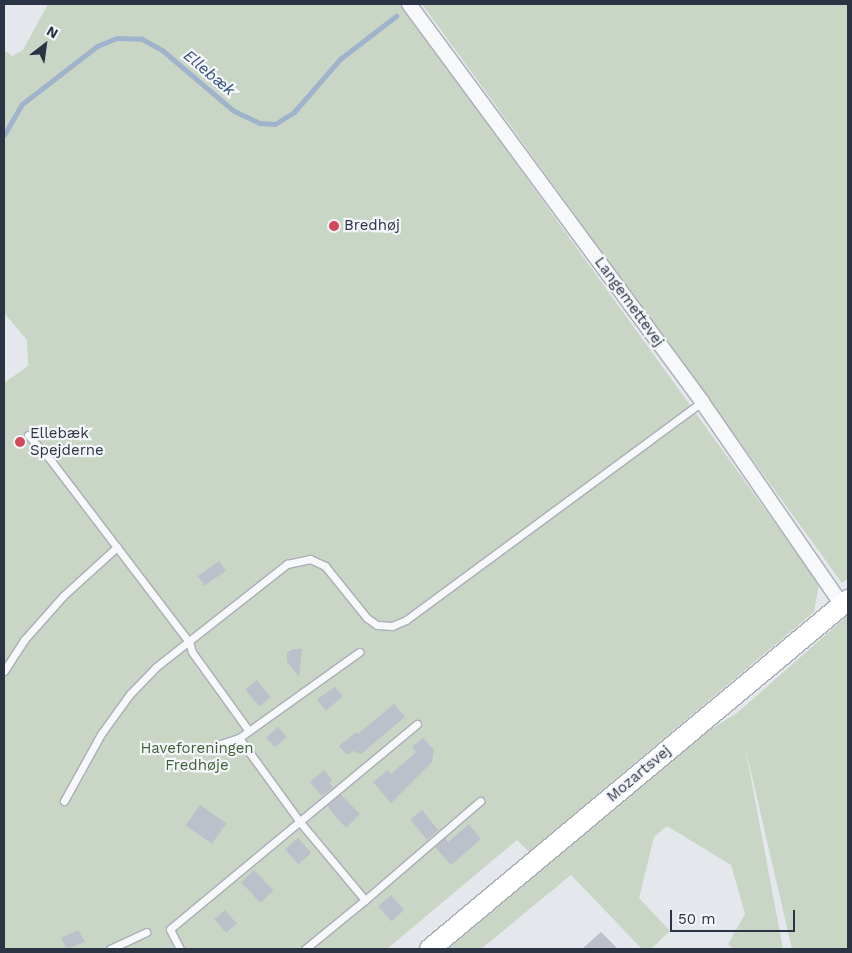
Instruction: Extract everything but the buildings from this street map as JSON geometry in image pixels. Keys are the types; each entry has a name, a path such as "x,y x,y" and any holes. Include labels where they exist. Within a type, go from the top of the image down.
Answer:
{"street":[{"name":"Langemettevej","path":"409,4 702,402 845,602"},
{"name":"Mozartsvej","path":"430,949 845,602"}],"lane":[{"path":"64,802 100,734 130,694 156,667 287,564 310,559 325,566 367,618 377,625 392,626 406,620 702,402"},
{"path":"28,435 189,642 192,652 249,731"},
{"path":"4,671 24,640 63,596 117,548"},
{"path":"214,746 239,738 359,652"},
{"path":"180,949 170,929 417,724"},
{"path":"239,738 300,822 365,900"},
{"path":"305,949 365,900 480,800"},
{"path":"110,949 146,932"}],"green space":[{"name":"Haveforeningen Fredhøje","path":"48,4 401,4 819,584 814,612 529,852 517,840 387,949 4,949 4,383 28,366 27,340 4,313 4,50 12,56 23,50"},
{"path":"422,4 848,4 848,578 842,583"},
{"path":"848,615 848,949 792,949 745,746 783,949 733,949 728,944 745,914 731,865 667,826 654,837 639,898 670,931 651,949 642,949 571,875 481,949 437,949 700,736 737,713"}],"waterway":[{"name":"Ellebæk","path":"4,135 22,104 97,46 117,38 142,39 162,50 234,111 260,123 275,124 294,112 340,59 396,16"}],"place":[{"name":"Bredhøj","path":"334,226"},
{"name":"Ellebæk Spejderne","path":"20,442"}]}
